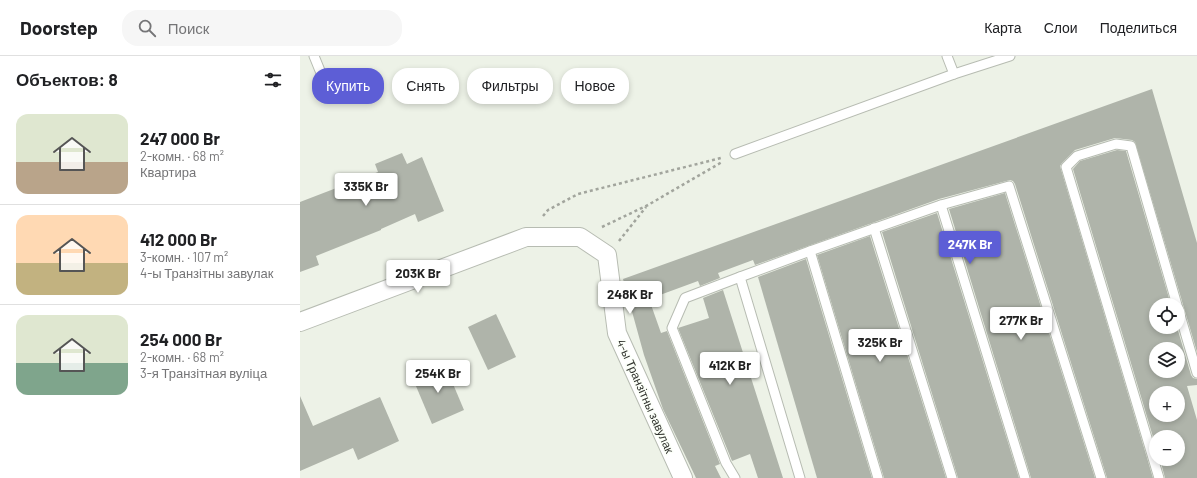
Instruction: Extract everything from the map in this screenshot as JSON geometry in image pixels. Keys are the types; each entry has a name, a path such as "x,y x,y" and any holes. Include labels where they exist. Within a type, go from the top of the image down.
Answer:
{"street":[{"path":"300,322 526,237 580,237 607,255"},
{"name":"4-ы Транзітны завулак","path":"607,255 617,334 683,478"}],"lane":[{"path":"314,56 319,68"},
{"path":"947,56 954,74"},
{"path":"735,154 954,74 1010,56"},
{"path":"1159,478 1066,167 1077,156 1116,144 1131,146 1176,298"},
{"path":"735,478 726,463 672,328 685,298 874,228 941,205 1009,186 1101,478"},
{"path":"941,205 1025,478"},
{"path":"874,228 952,478"},
{"path":"810,251 878,478"},
{"path":"740,277 800,478"},
{"path":"1185,331 1197,373"}],"path":[{"path":"580,237 648,206 735,154"},
{"path":"526,237 548,210 578,194 735,154"},
{"path":"607,255 648,206"}],"building":[{"path":"1152,89 1197,243 1197,352 1185,311 1185,298 1181,298 1135,142 1132,140 1115,138 1075,150 1060,166 1153,478 1107,478 1013,181 1010,180 939,199 755,265 753,260 718,273 720,278 700,286 698,281 649,299 661,333 667,331 720,464 715,466 721,478 696,478 663,409 644,355 623,279"},
{"path":"1117,150 1126,151 1169,298 1149,298 1149,334 1179,334 1181,342 1149,342 1149,378 1185,378 1185,354 1191,375 1193,378 1197,379 1197,385 1187,386 1197,420 1197,478 1165,478 1162,466 1185,466 1185,430 1151,430 1073,169 1080,161"},
{"path":"402,153 407,164 422,157 444,211 418,222 415,214 381,230 316,256 319,265 300,272 300,202 378,172 375,164"},
{"path":"1005,193 1095,478 1031,478 949,209"},
{"path":"937,213 1019,478 958,478 882,232"},
{"path":"870,236 946,478 884,478 817,255"},
{"path":"806,259 872,478 817,478 758,277"},
{"path":"723,290 783,478 758,478 750,454 732,461 678,328 709,318 703,298"},
{"path":"496,314 516,357 488,370 468,327"},
{"path":"445,365 464,410 432,424 413,379"},
{"path":"300,396 313,426 380,397 399,441 358,460 353,448 300,471"}]}
